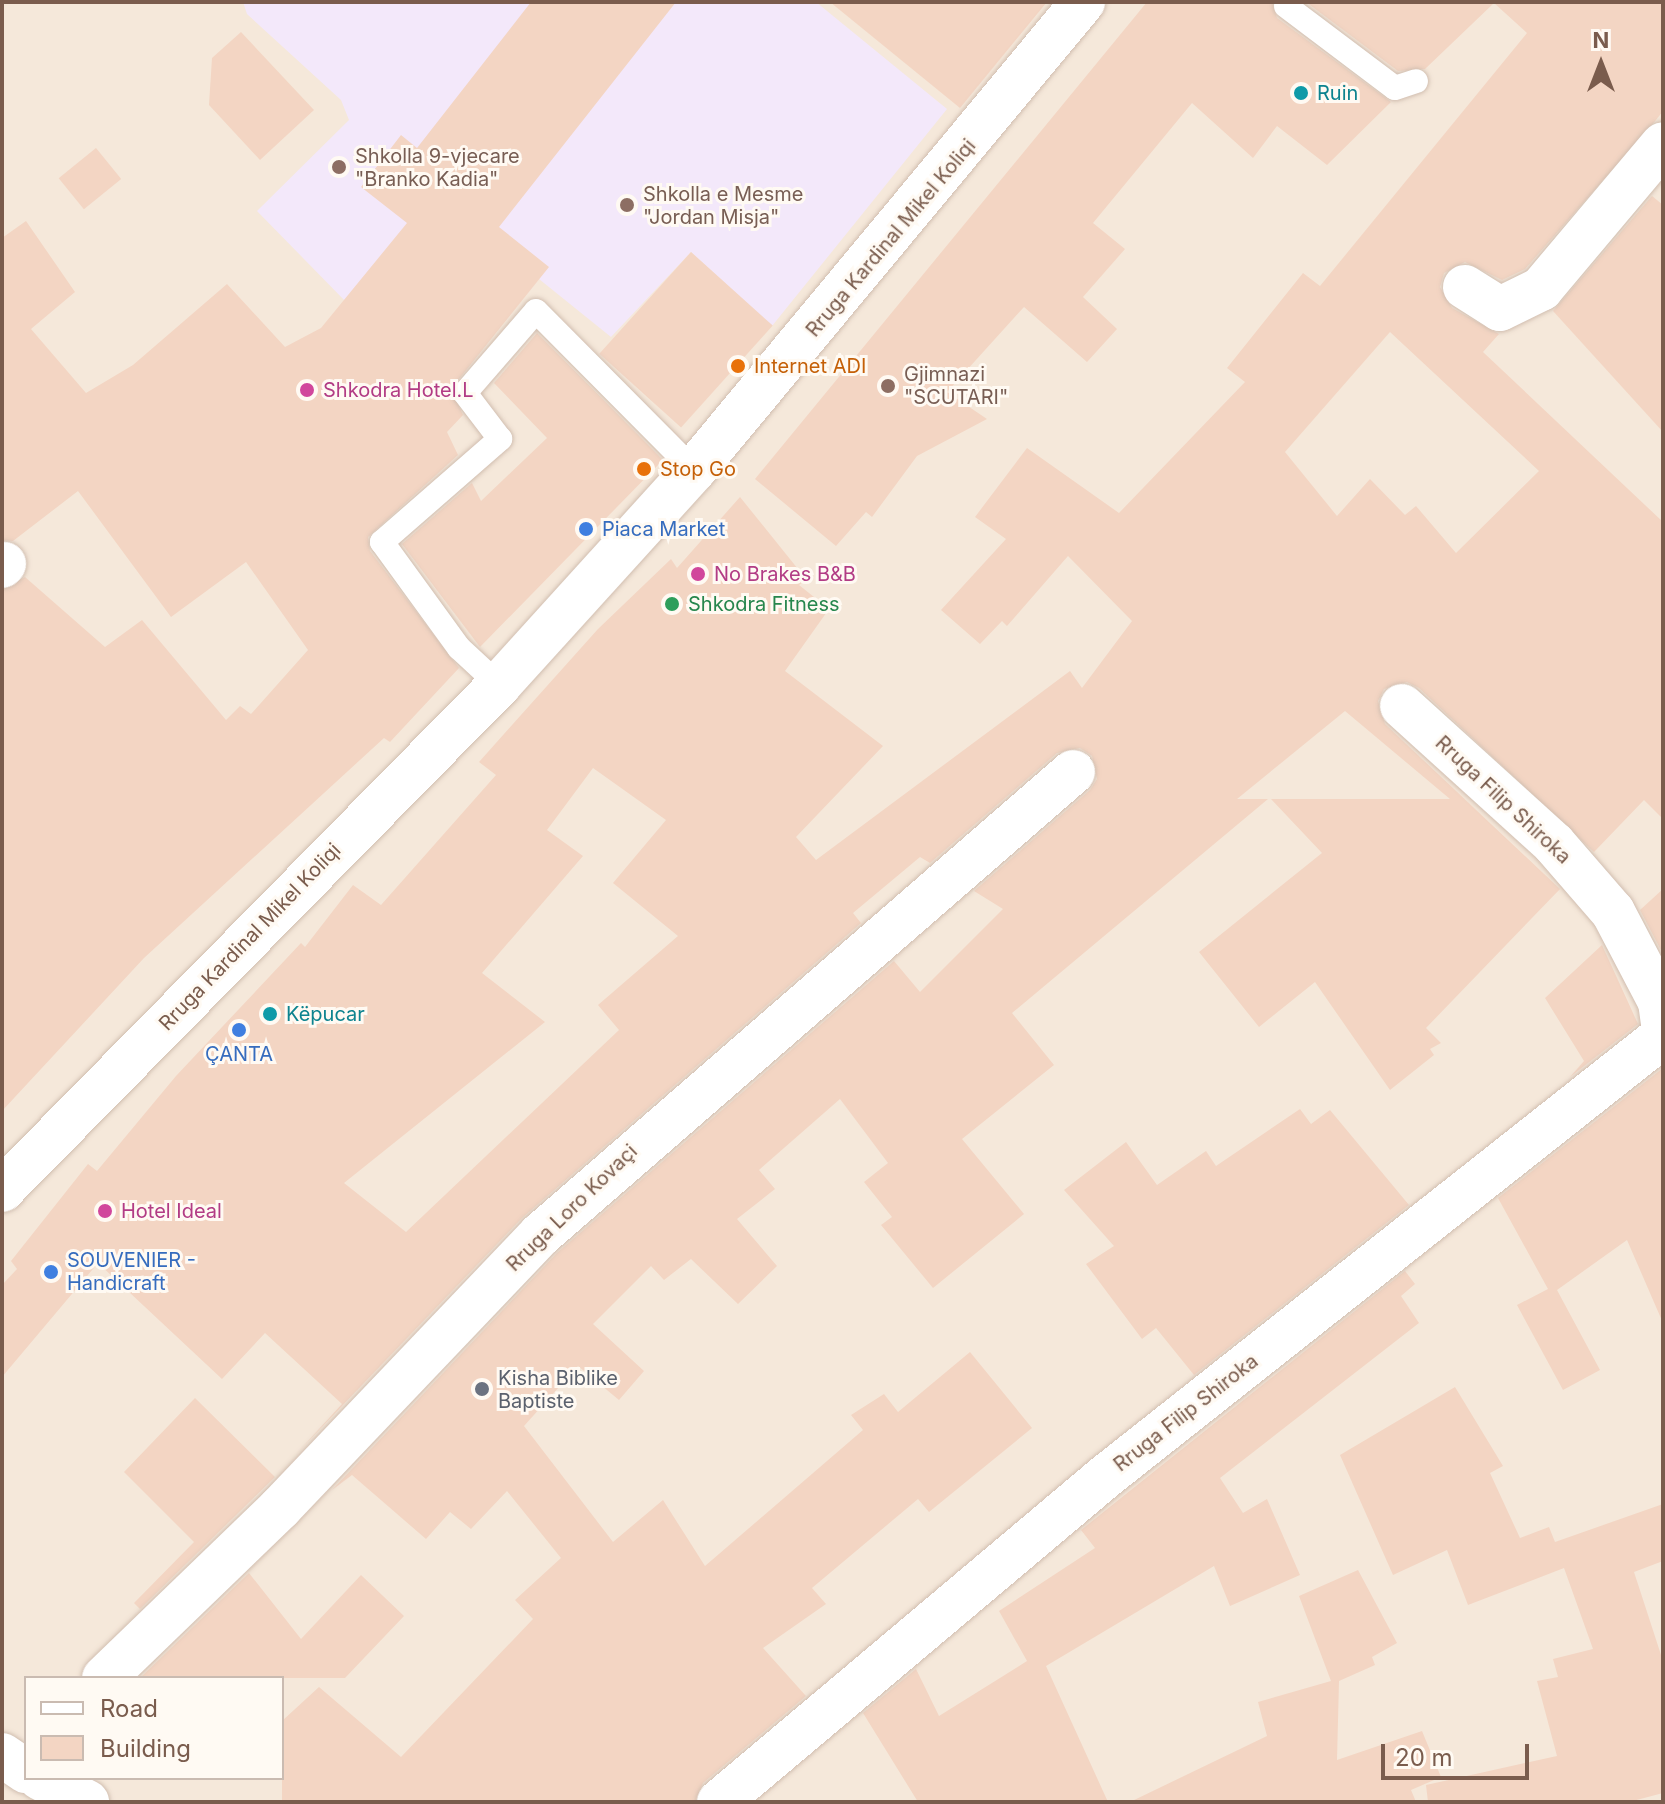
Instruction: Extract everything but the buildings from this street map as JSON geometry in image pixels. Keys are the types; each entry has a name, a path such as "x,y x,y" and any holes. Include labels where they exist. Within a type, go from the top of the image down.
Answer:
{"street":[{"name":"Rruga Kardinal Mikel Koliqi","path":"2,1190 499,685 694,470 928,197 1083,2"},
{"path":"1465,287 1500,309 1541,289 1663,144"},
{"name":"Rruga Filip Shiroka","path":"1402,706 1554,844 1613,912 1660,1002 1663,1024"},
{"name":"Rruga Loro Kovaçi","path":"106,1676 280,1508 540,1235 1073,772"},
{"name":"Rruga Filip Shiroka","path":"719,1802 1106,1476 1663,1036"},
{"path":"49,1780 87,1802"}],"lane":[{"path":"1286,6 1395,88 1416,81"},
{"path":"499,685 459,648 382,542 500,439 465,393 536,311 694,470"}],"shaded area":[{"path":"2,2 1663,2 1663,1802 2,1802"},
{"name":"Shkolla e Mesme \"Jordan Misja\"","path":"243,2 816,2 947,109 772,326 691,252 611,337 539,279 441,399 257,211 349,120 341,100 247,14"}],"place":[{"name":"Ruin","path":"1301,93"},
{"name":"Shkolla 9-vjecare \"Branko Kadia\"","path":"339,167"},
{"name":"Shkolla e Mesme \"Jordan Misja\"","path":"627,205"},
{"name":"Internet ADI","path":"738,366"},
{"name":"Gjimnazi \"SCUTARI\"","path":"888,386"},
{"name":"Shkodra Hotel.L","path":"307,390"},
{"name":"Stop Go","path":"644,469"},
{"name":"Piaca Market","path":"586,529"},
{"name":"No Brakes B&B","path":"698,574"},
{"name":"Shkodra Fitness","path":"672,604"},
{"name":"Këpucar","path":"270,1014"},
{"name":"ÇANTA","path":"239,1030"},
{"name":"Hotel Ideal","path":"105,1211"},
{"name":"SOUVENIER - Handicraft","path":"51,1272"},
{"name":"Kisha Biblike Baptiste","path":"482,1389"}]}
